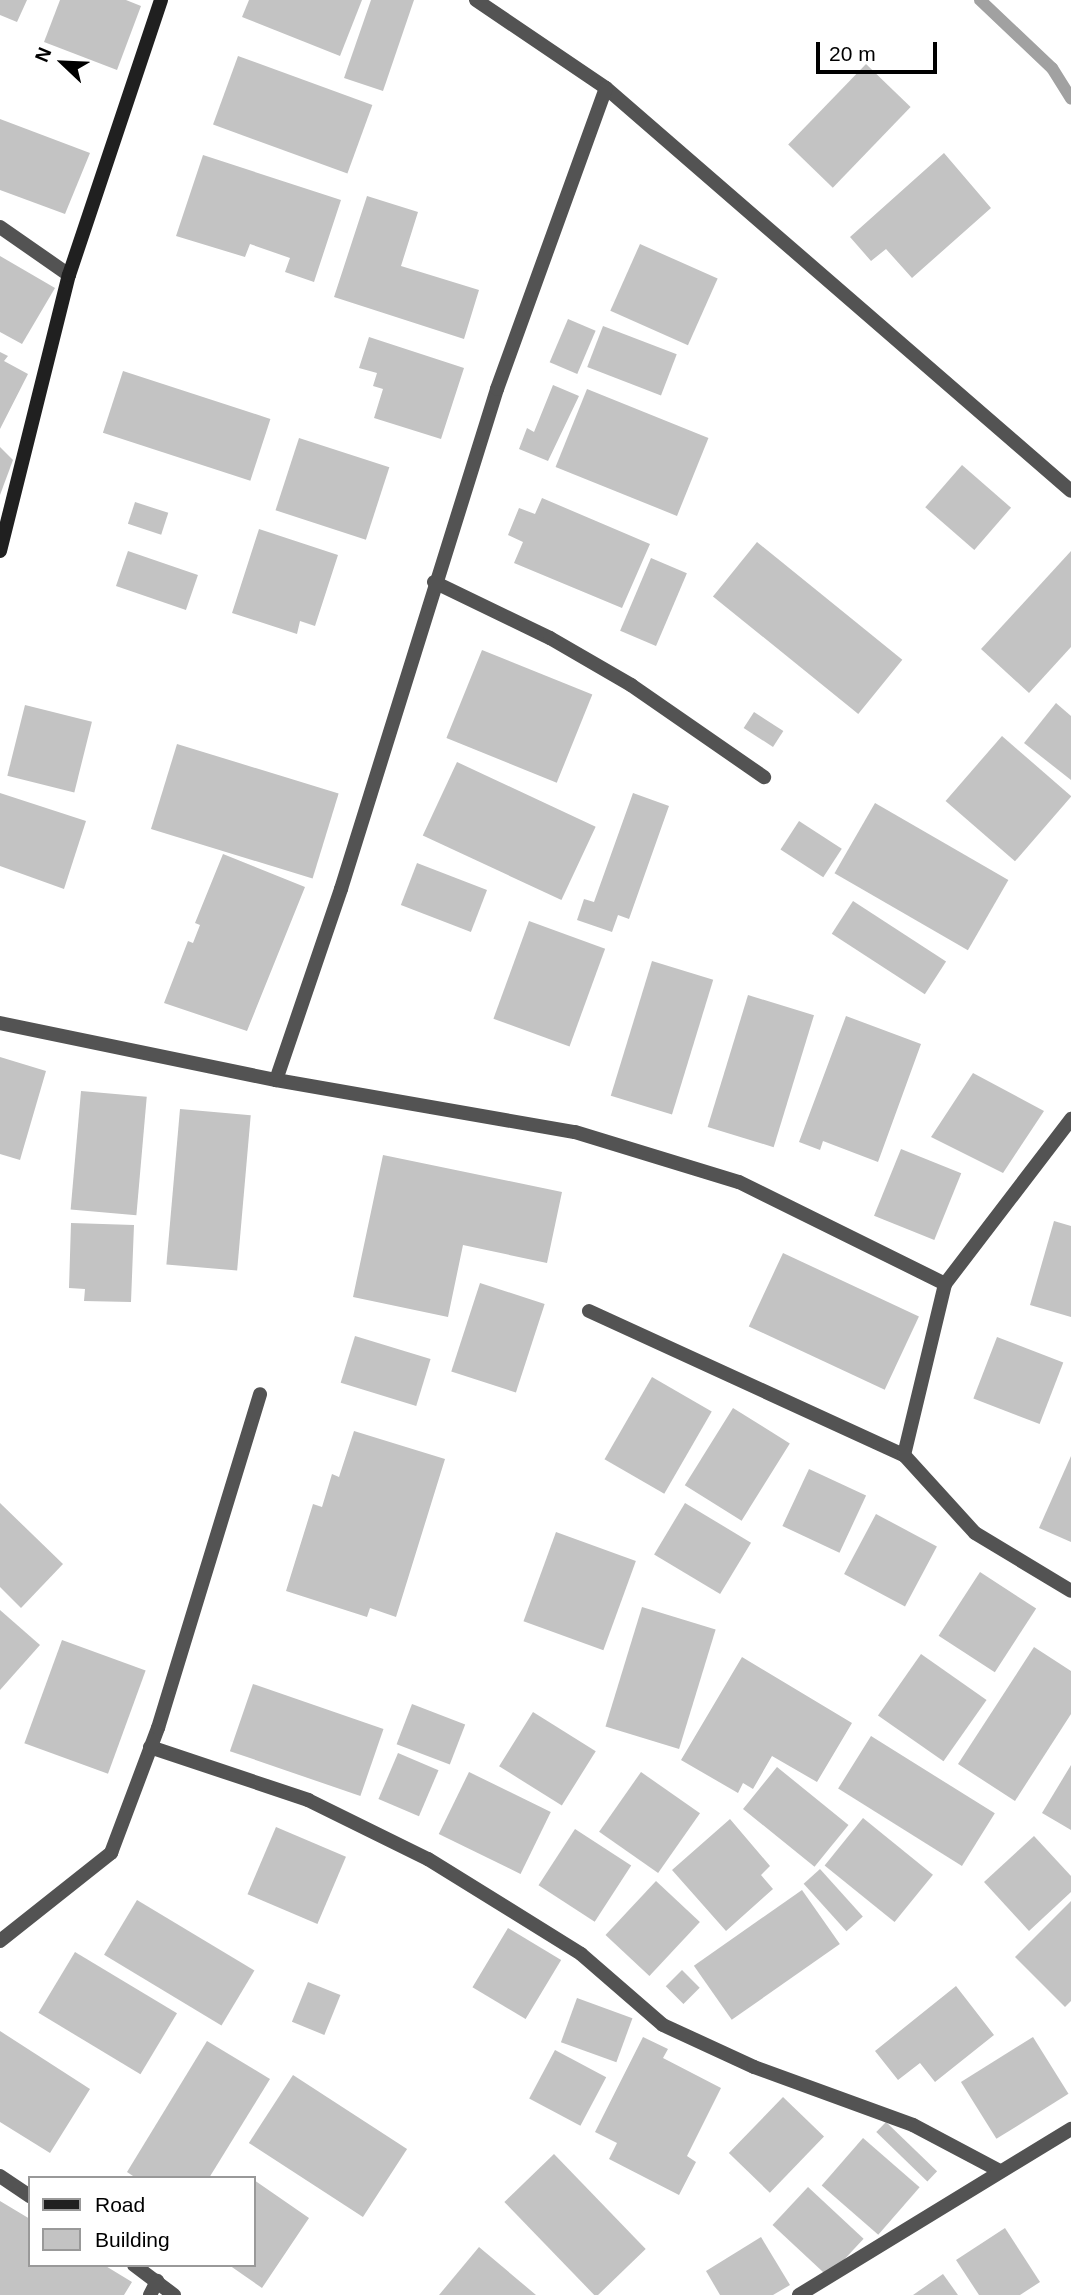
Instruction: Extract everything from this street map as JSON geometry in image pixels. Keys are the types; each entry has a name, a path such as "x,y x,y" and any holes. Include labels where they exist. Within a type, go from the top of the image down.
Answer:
{"street":[{"path":"0,551 69,275 161,0"},
{"path":"476,0 606,88 1071,491"},
{"path":"276,1080 341,890 434,582 606,88"},
{"path":"0,227 69,275"},
{"path":"434,582 550,638 631,685 765,777"},
{"path":"0,1023 276,1080 588,1135 739,1182 945,1284"},
{"path":"904,1455 945,1284 1071,1119"},
{"path":"589,1311 904,1455 975,1533 1071,1591"},
{"path":"0,1941 111,1853 150,1747 260,1394"},
{"path":"150,1747 308,1800 428,1859 581,1955 663,2025 754,2067 913,2125 1000,2171"},
{"path":"799,2295 1071,2129"},
{"path":"0,2176 28,2195"},
{"path":"137,2267 174,2295"},
{"path":"150,2295 157,2281"}],"building":[{"path":"0,0 27,0 17,22 0,15"},
{"path":"60,0 126,0 141,6 117,70 44,42"},
{"path":"249,0 362,0 340,56 242,17"},
{"path":"371,0 414,0 383,91 344,78"},
{"path":"238,56 372,105 347,174 213,125"},
{"path":"866,64 911,107 833,188 788,145"},
{"path":"0,119 90,153 65,214 0,190"},
{"path":"944,153 991,208 912,278 886,249 871,261 850,237"},
{"path":"203,155 341,200 314,282 285,272 290,258 250,244 245,257 176,236"},
{"path":"367,196 418,212 401,266 479,290 464,339 334,297"},
{"path":"640,244 718,279 688,345 610,311"},
{"path":"0,256 55,288 22,344 0,332"},
{"path":"568,319 596,331 577,374 550,362"},
{"path":"603,326 677,354 661,395 587,367"},
{"path":"369,337 464,368 441,439 374,418 383,389 373,386 377,373 359,368"},
{"path":"0,352 8,356 4,361 28,374 0,429"},
{"path":"123,371 270,419 250,481 103,433"},
{"path":"553,385 579,396 548,461 519,449 527,428 534,432"},
{"path":"587,389 708,438 677,516 556,467"},
{"path":"299,438 389,467 366,540 276,510"},
{"path":"0,447 13,460 0,495"},
{"path":"962,465 1011,508 974,550 925,507"},
{"path":"542,498 650,544 622,608 514,563 523,542 508,535 519,508 535,514"},
{"path":"135,502 168,513 161,535 128,524"},
{"path":"259,529 338,555 315,626 300,621 297,634 232,613"},
{"path":"757,542 902,660 858,714 713,596"},
{"path":"128,551 198,575 186,610 116,586"},
{"path":"1071,551 1071,647 1029,693 981,649"},
{"path":"651,558 687,573 656,646 620,631"},
{"path":"482,650 592,695 557,783 446,738"},
{"path":"1056,703 1071,716 1071,780 1024,743"},
{"path":"25,705 92,722 74,793 7,776"},
{"path":"754,712 783,731 773,747 744,728"},
{"path":"1002,736 1071,796 1015,861 946,801"},
{"path":"177,744 339,793 313,879 151,829"},
{"path":"457,762 596,827 561,900 423,835"},
{"path":"0,793 86,821 64,889 0,866"},
{"path":"633,793 669,806 629,919 618,915 612,932 577,920 584,899 594,902"},
{"path":"875,803 1008,880 968,950 834,873"},
{"path":"799,821 842,849 823,877 780,850"},
{"path":"223,854 305,887 247,1031 164,1003 188,941 193,943 200,925 195,923"},
{"path":"417,863 487,890 471,932 401,905"},
{"path":"853,901 946,961 925,994 832,934"},
{"path":"529,921 605,949 570,1046 493,1019"},
{"path":"652,961 713,980 672,1115 611,1096"},
{"path":"748,995 814,1015 774,1147 708,1127"},
{"path":"846,1016 921,1044 878,1162 823,1141 820,1150 799,1142"},
{"path":"0,1057 46,1071 20,1160 0,1154"},
{"path":"973,1073 1044,1111 1003,1173 931,1137"},
{"path":"81,1091 147,1097 136,1215 71,1210"},
{"path":"180,1109 251,1115 237,1271 166,1264"},
{"path":"901,1149 961,1173 934,1240 874,1216"},
{"path":"383,1155 562,1192 547,1263 463,1245 448,1317 353,1297"},
{"path":"1054,1221 1071,1226 1071,1317 1030,1305"},
{"path":"71,1223 134,1225 131,1302 84,1301 85,1289 69,1288"},
{"path":"783,1253 919,1316 885,1390 749,1326"},
{"path":"480,1283 545,1304 516,1392 451,1371"},
{"path":"355,1336 431,1359 416,1406 341,1383"},
{"path":"997,1337 1063,1362 1040,1424 973,1399"},
{"path":"652,1377 712,1412 664,1494 604,1459"},
{"path":"733,1408 790,1444 742,1521 685,1485"},
{"path":"354,1431 445,1459 396,1617 370,1608 367,1617 286,1591 313,1504 322,1507 332,1474 339,1477"},
{"path":"1071,1456 1071,1542 1039,1528"},
{"path":"809,1469 866,1496 839,1553 782,1526"},
{"path":"0,1503 63,1564 21,1608 0,1587"},
{"path":"685,1503 751,1543 720,1594 654,1554"},
{"path":"876,1514 937,1546 905,1606 844,1574"},
{"path":"556,1532 636,1561 603,1650 524,1621"},
{"path":"980,1572 1036,1608 995,1672 939,1636"},
{"path":"642,1607 716,1630 679,1749 605,1727"},
{"path":"0,1610 40,1645 0,1690"},
{"path":"62,1640 146,1670 108,1774 24,1743"},
{"path":"1034,1647 1071,1671 1071,1714 1015,1801 958,1764"},
{"path":"921,1654 987,1700 944,1761 878,1715"},
{"path":"742,1657 852,1723 817,1782 772,1756 753,1789 743,1783 738,1793 681,1760"},
{"path":"253,1684 383,1729 360,1796 230,1751"},
{"path":"412,1704 465,1724 450,1765 397,1744"},
{"path":"533,1712 596,1751 562,1805 499,1766"},
{"path":"871,1736 995,1813 962,1866 838,1789"},
{"path":"398,1753 439,1770 419,1816 378,1799"},
{"path":"1071,1765 1071,1830 1042,1813"},
{"path":"777,1767 848,1825 815,1867 743,1809"},
{"path":"469,1772 551,1812 521,1874 439,1834"},
{"path":"641,1772 700,1813 658,1873 599,1832"},
{"path":"863,1818 933,1875 895,1922 825,1865"},
{"path":"730,1819 770,1866 761,1875 773,1889 726,1931 672,1870"},
{"path":"276,1827 346,1857 317,1924 247,1894"},
{"path":"575,1829 631,1865 595,1922 539,1885"},
{"path":"1034,1836 1071,1876 1071,1892 1029,1931 984,1882"},
{"path":"820,1869 863,1917 846,1931 804,1884"},
{"path":"656,1881 700,1922 649,1976 606,1935"},
{"path":"802,1890 840,1944 732,2020 694,1966"},
{"path":"137,1900 254,1971 221,2025 104,1955"},
{"path":"1071,1901 1071,2001 1065,2007 1015,1957"},
{"path":"508,1928 561,1960 526,2019 472,1987"},
{"path":"75,1952 177,2013 140,2074 38,2013"},
{"path":"682,1970 700,1988 683,2004 666,1986"},
{"path":"308,1982 340,1995 324,2035 292,2022"},
{"path":"956,1986 994,2035 935,2082 920,2063 898,2080 875,2051"},
{"path":"577,1998 632,2018 616,2062 561,2042"},
{"path":"0,2031 90,2089 50,2153 0,2122"},
{"path":"643,2037 668,2049 663,2058 721,2088 687,2156 696,2162 679,2195 609,2159 617,2143 595,2132"},
{"path":"1033,2037 1069,2094 996,2139 961,2082"},
{"path":"207,2041 270,2079 210,2176 133,2176 127,2172"},
{"path":"555,2050 606,2077 580,2126 529,2099"},
{"path":"293,2075 407,2149 363,2217 249,2143"},
{"path":"783,2097 824,2137 770,2193 729,2153"},
{"path":"886,2122 937,2171 927,2181 876,2132"},
{"path":"863,2138 920,2187 878,2235 822,2186"},
{"path":"554,2154 646,2249 598,2295 594,2295 504,2202"},
{"path":"256,2181 309,2218 262,2288 232,2267 256,2267"},
{"path":"808,2187 864,2239 828,2277 773,2225"},
{"path":"0,2201 28,2218 28,2267 107,2267 132,2282 124,2295 0,2295"},
{"path":"1005,2228 1040,2282 1020,2295 979,2295 956,2260"},
{"path":"761,2237 790,2285 773,2295 720,2295 706,2271"},
{"path":"479,2247 536,2295 439,2295"},
{"path":"943,2274 958,2295 913,2295"}],"waterway":[{"path":"980,0 1052,68 1071,99"}]}
